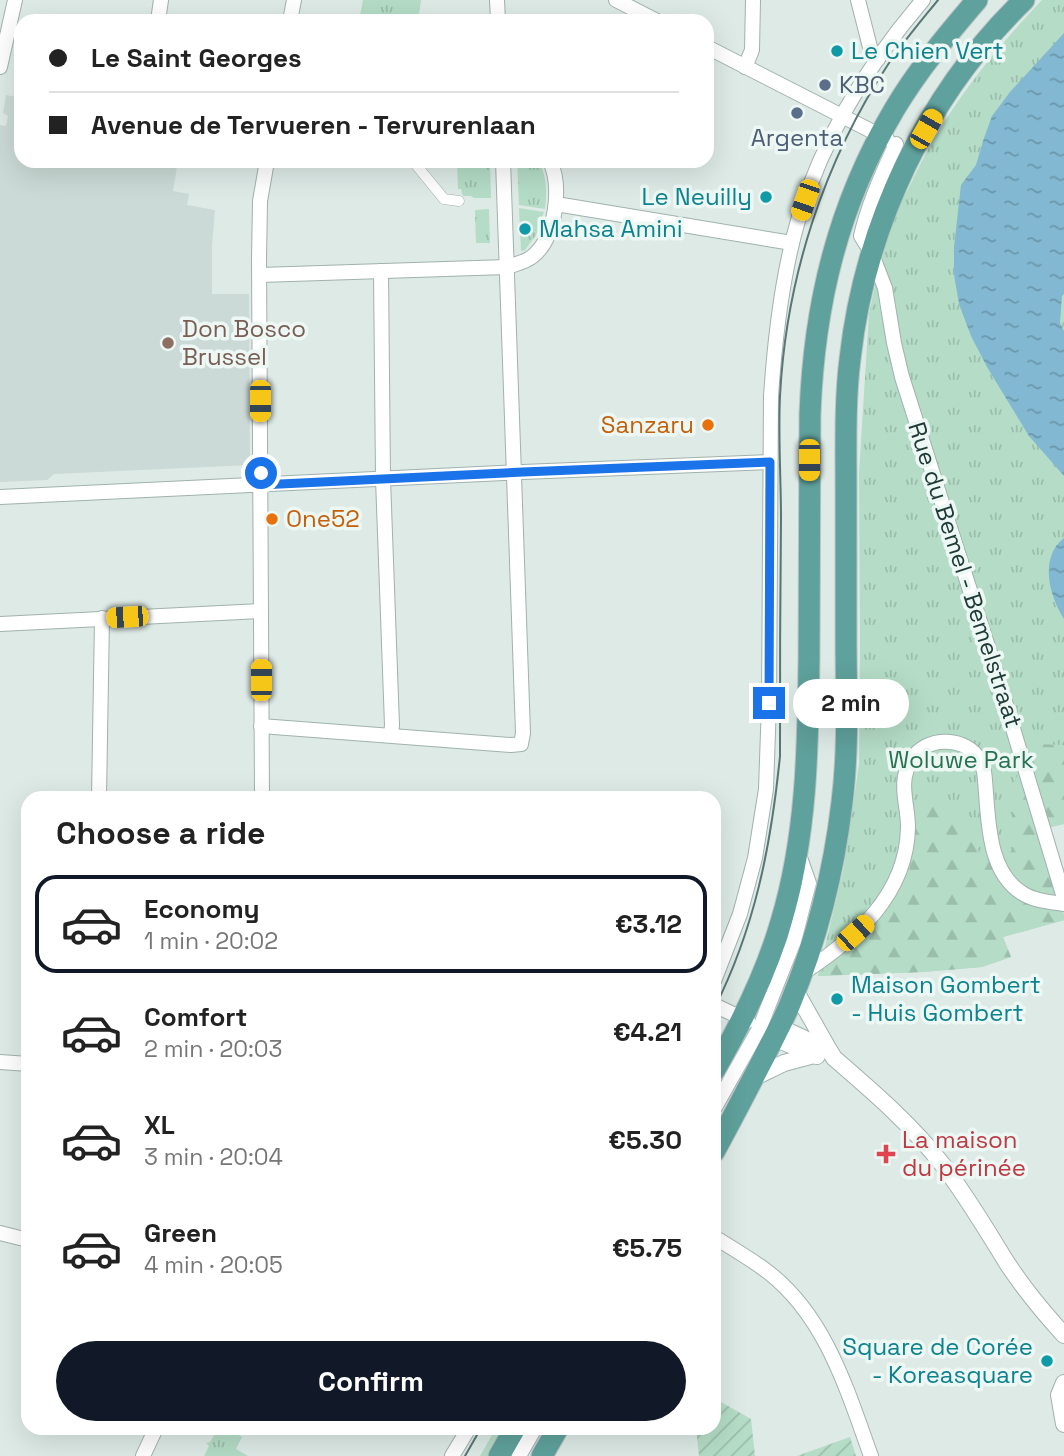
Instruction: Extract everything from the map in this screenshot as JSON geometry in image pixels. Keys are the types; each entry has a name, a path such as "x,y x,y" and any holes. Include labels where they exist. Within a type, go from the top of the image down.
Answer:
{"main road":[{"path":"721,1066 764,1028 798,982 829,882 843,799 846,735 848,399 854,331 871,253 900,177 894,109 947,35 977,0"},
{"path":"721,1139 753,1078 764,1028 755,991 781,922 803,818 808,750 811,369 816,328 834,248 856,185 943,100 970,62 1024,0"},
{"path":"499,1456 511,1435"},
{"path":"542,1456 554,1435"}],"street":[{"path":"616,0 643,14"},
{"path":"745,67 752,50 753,0"},
{"path":"858,0 872,55 878,59"},
{"path":"721,963 740,914 755,858 766,789 773,360 792,243 811,183 843,117 878,59 923,0"},
{"path":"0,67 14,29"},
{"path":"714,51 896,144"},
{"path":"262,791 260,201 266,168"},
{"path":"419,168 444,199 459,201"},
{"path":"261,726 521,744 523,733 503,168"},
{"path":"260,275 507,267 521,263 534,256 551,227 557,186 552,168"},
{"path":"556,204 792,243"},
{"name":"Rue du Bemel - Bemelstraat","path":"871,253 885,288 902,377 996,672 1064,898"},
{"path":"381,271 383,479 391,735"},
{"path":"0,497 770,462"},
{"path":"0,624 260,611"},
{"path":"99,791 102,618"},
{"path":"820,1055 798,982 866,923 890,892 901,870 906,846 908,825 903,786 908,766 915,754 921,750 940,742 954,742 972,751 981,761 984,771 990,835 998,864 1008,881 1030,897 1064,904"},
{"path":"721,1008 820,1055 886,1104 940,1161 1008,1265 1064,1335"},
{"path":"721,1098 764,1028"},
{"path":"753,1078 784,1063 820,1055"},
{"path":"0,1062 21,1064"},
{"path":"0,1233 21,1238"},
{"path":"721,1241 770,1273 811,1318 832,1354 871,1456"},
{"path":"1064,1383 1059,1395 1064,1424"},
{"path":"143,1456 153,1435"},
{"path":"452,1456 464,1435"},
{"path":"519,1456 531,1435"}],"shaded area":[{"name":"Don Bosco Brussel","path":"6,95 14,97 14,168 177,168 173,191 189,194 187,205 215,210 212,294 249,294 250,465 54,474 47,480 0,482 0,125 6,126 8,116 3,113"}],"green space":[{"path":"363,0 421,0 419,14 360,14"},
{"name":"Woluwe Park","path":"1042,0 1064,0 1064,824 1038,830 1064,920 1003,937 1011,957 982,967 818,976 843,871 859,764 859,473 869,314 874,292 894,220 940,129 1005,41"},
{"path":"457,168 490,168 491,198 463,196 461,189 458,189"},
{"path":"517,168 542,168 546,185 545,209 519,205"},
{"path":"519,208 544,212 536,235 525,250 521,251"},
{"path":"489,209 490,243 476,243 475,210"},
{"path":"1034,744 1064,745 1064,824 1038,830 1064,920 1003,937 1011,957 982,967 818,976 876,919 909,873 919,813 936,804 963,812 974,834 981,860 1005,858 1013,849 1016,778"},
{"path":"721,1402 751,1419 755,1456 699,1456 697,1435 721,1435"},
{"path":"214,1435 242,1437 236,1449 248,1456 204,1456 209,1446 206,1443 210,1442"},
{"path":"492,1435 501,1435 490,1456 480,1456"},
{"path":"850,1437 856,1456 797,1456"}],"water":[{"path":"1064,33 1064,294 1060,323 1064,331 1064,476 1029,436 971,336 959,304 954,275 954,247 961,185 976,165 992,116 1010,92"},
{"path":"1064,538 1064,619 1054,599 1049,566 1051,555"}],"tram line":[{"path":"721,994 751,917 759,886 772,822 780,756 780,396 790,308 812,222 845,140 889,63 938,0"},
{"path":"465,1456 477,1435"}],"place":[{"name":"Le Chien Vert","path":"837,51"},
{"name":"KBC","path":"825,85"},
{"name":"Argenta","path":"797,113"},
{"name":"Le Neuilly","path":"766,197"},
{"name":"Mahsa Amini","path":"525,229"},
{"name":"Don Bosco Brussel","path":"168,343"},
{"name":"Sanzaru","path":"708,425"},
{"name":"One52","path":"272,519"},
{"name":"Maison Gombert - Huis Gombert","path":"837,999"},
{"name":"La maison du périnée","path":"886,1154"},
{"name":"Square de Corée - Koreasquare","path":"1047,1361"}],"route":[{"path":"261,473 260,485 770,462 769,703"}]}
